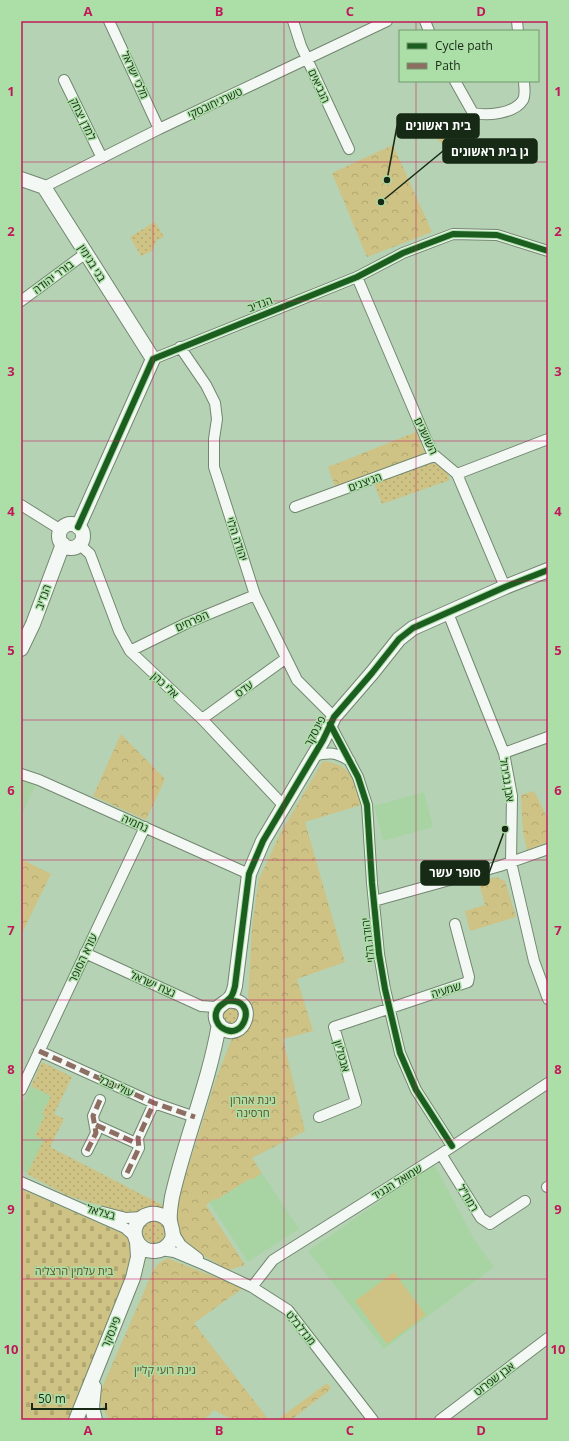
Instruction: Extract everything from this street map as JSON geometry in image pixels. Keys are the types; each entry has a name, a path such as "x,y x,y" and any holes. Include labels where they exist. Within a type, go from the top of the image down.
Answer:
{"street":[{"name":"מלכי ישראל","path":"109,21 160,129"},
{"name":"הנביאים","path":"293,21 307,60 349,149"},
{"name":"טשרניחובסקי","path":"44,187 160,129 387,21"},
{"name":"למדן יצחק","path":"64,80 102,158"},
{"path":"456,82 473,113 483,115 507,111 516,107 522,100 525,92 524,82"},
{"path":"21,179 44,187"},
{"name":"בני בנימין","path":"44,187 153,359"},
{"name":"הנדיב","path":"153,359 180,346 358,277 403,253 453,234 497,235 548,250"},
{"name":"בורר יהודה","path":"21,301 86,253"},
{"name":"השושנים","path":"358,277 432,452 457,474 505,587"},
{"name":"יהודה הלוי","path":"180,346 215,402 217,419 214,439 214,467 256,595 285,659 297,680 332,721 358,777 367,805 379,954 389,1007 400,1053 416,1090 452,1146"},
{"path":"78,527 153,359"},
{"path":"457,474 548,439"},
{"name":"הניצנים","path":"295,507 432,452"},
{"path":"21,505 62,537 71,547 79,544 83,535 78,527 69,524 62,537"},
{"name":"הנדיב","path":"21,649 33,624 62,537"},
{"name":"אלי כהן","path":"79,544 90,554 119,631 130,651 202,719 283,805"},
{"name":"פינסקר","path":"224,1002 233,994 249,874 263,841 332,721 399,638 413,628 505,587 548,570"},
{"name":"הפרחים","path":"130,651 187,623 256,595"},
{"name":"אבן גבירול","path":"448,613 504,753 512,796 510,862 534,961 548,999"},
{"name":"עדס","path":"202,719 285,659"},
{"path":"504,753 548,738"},
{"path":"313,756 328,752 335,753 350,761"},
{"name":"נחמיה","path":"21,774 39,780 249,874"},
{"name":"עזרא הסופר","path":"21,1090 145,827"},
{"path":"374,901 510,862 548,849"},
{"name":"שמעיה","path":"389,1007 468,982 469,976 455,924"},
{"name":"פינסקר","path":"239,952 244,1008"},
{"name":"נצח ישראל","path":"86,953 201,1006 215,1007 224,1002"},
{"path":"237,1001 244,1008 246,1018 244,1023 237,1029 232,1030 222,1028 216,1016 224,1002 237,1001"},
{"name":"אבטליון","path":"319,1118 356,1102 334,1026 389,1007"},
{"path":"181,1161 164,1198 136,1226 136,1239 145,1249 160,1250 170,1243 172,1227 172,1197 181,1161 206,1082 219,1024"},
{"path":"206,1082 232,1030"},
{"name":"עולי בבל","path":"39,1051 154,1103 195,1117"},
{"name":"שמואל הנגיד","path":"252,1287 274,1260 441,1154 548,1083"},
{"path":"87,1151 96,1134 96,1125 93,1116 100,1100"},
{"path":"127,1173 139,1148 138,1138 154,1103"},
{"path":"96,1125 138,1144"},
{"name":"רמח\"ל","path":"441,1154 485,1223 490,1224 525,1201"},
{"name":"בצלאל","path":"21,1182 125,1228 136,1239"},
{"name":"בצלאל","path":"61,1200 126,1218 147,1215"},
{"path":"147,1215 162,1215 172,1227"},
{"name":"מנדלבלט","path":"172,1227 181,1245 205,1265"},
{"name":"פינסקר","path":"76,1420 133,1278 138,1257 136,1239"},
{"name":"פינסקר","path":"94,1420 92,1407 93,1389 146,1260 160,1250"},
{"name":"מנדלבלט","path":"160,1250 174,1252 252,1287 288,1310 373,1420"},
{"name":"אבן שפרוט","path":"440,1420 548,1338"},
{"path":"80,1420 87,1418 94,1420"}],"shaded area":[{"path":"21,779 35,786 21,816"},
{"path":"424,792 433,827 383,841 374,806"},
{"path":"31,1086 51,1096 42,1113 45,1115 35,1135 45,1140 27,1174 21,1170 21,1106"},
{"path":"434,1164 474,1239 494,1267 384,1349 308,1251"},
{"path":"262,1173 299,1229 248,1262 209,1202 215,1198 216,1200 251,1177 252,1179"}],"green space":[{"path":"471,119 480,155 450,162 444,145 434,137"},
{"path":"393,145 432,232 367,257 332,173"},
{"path":"155,222 164,237 157,240 152,251 141,256 130,237"},
{"path":"416,432 425,454 336,489 328,467"},
{"path":"432,463 444,467 450,480 382,504 374,483"},
{"path":"121,734 165,779 146,820 93,796"},
{"name":"גינת אהרון חרסינה","path":"323,761 333,763 346,770 353,781 361,805 305,822 345,962 297,979 313,1031 283,1039 305,1131 252,1158 262,1173 252,1180 251,1178 216,1200 215,1198 206,1205 245,1265 229,1270 199,1253 184,1239 179,1230 176,1219 176,1206 215,1082 232,1038 248,1028 253,1012 248,998 252,927 259,879 280,834"},
{"path":"534,791 548,819 548,842 527,850 523,832 521,795"},
{"path":"21,859 51,874 21,935"},
{"path":"496,877 505,881 516,917 470,931 465,911 485,905 479,883"},
{"path":"234,1004 243,1015 230,1028 219,1013"},
{"path":"42,1062 72,1077 54,1114 64,1119 50,1147 164,1206 161,1211 132,1214 84,1201 66,1195 27,1174 44,1140 35,1136 45,1115 42,1114 51,1096 31,1086"},
{"name":"בית עלמין הרצליה","path":"21,1189 128,1236 133,1249 132,1262 70,1420 21,1420"},
{"path":"154,1221 162,1224 165,1232 162,1240 154,1243 146,1240 143,1232 146,1224"},
{"name":"גינת רועי קליין","path":"167,1258 243,1288 194,1323 269,1420 233,1420 214,1410 204,1420 109,1420 101,1405 101,1390 153,1271 158,1264"},
{"path":"394,1272 426,1315 387,1344 355,1301"},
{"path":"327,1383 331,1389 291,1420 277,1420"}],"marked path":[{"path":"39,1051 154,1103 195,1117"},
{"path":"87,1151 96,1133 93,1116 100,1100"},
{"path":"127,1173 139,1148 138,1138 154,1103"},
{"path":"96,1125 138,1144"}],"cycle path":[{"path":"78,527 153,359 357,277 403,253 453,234 497,235 548,251"},
{"path":"227,1001 237,1002 243,1006 246,1012 242,1026 236,1030 229,1031 221,1027 217,1023 216,1015 218,1008 231,997 235,986 249,874 263,841 323,740 334,717 399,639 413,628 505,587 548,570"},
{"path":"330,724 358,777 367,805 372,883 379,954 385,989 400,1053 416,1090 452,1146"}],"place":[{"name":"בית ראשונים","path":"387,180"},
{"name":"גן בית ראשונים","path":"381,202"},
{"name":"סופר עשר","path":"505,829"}]}
